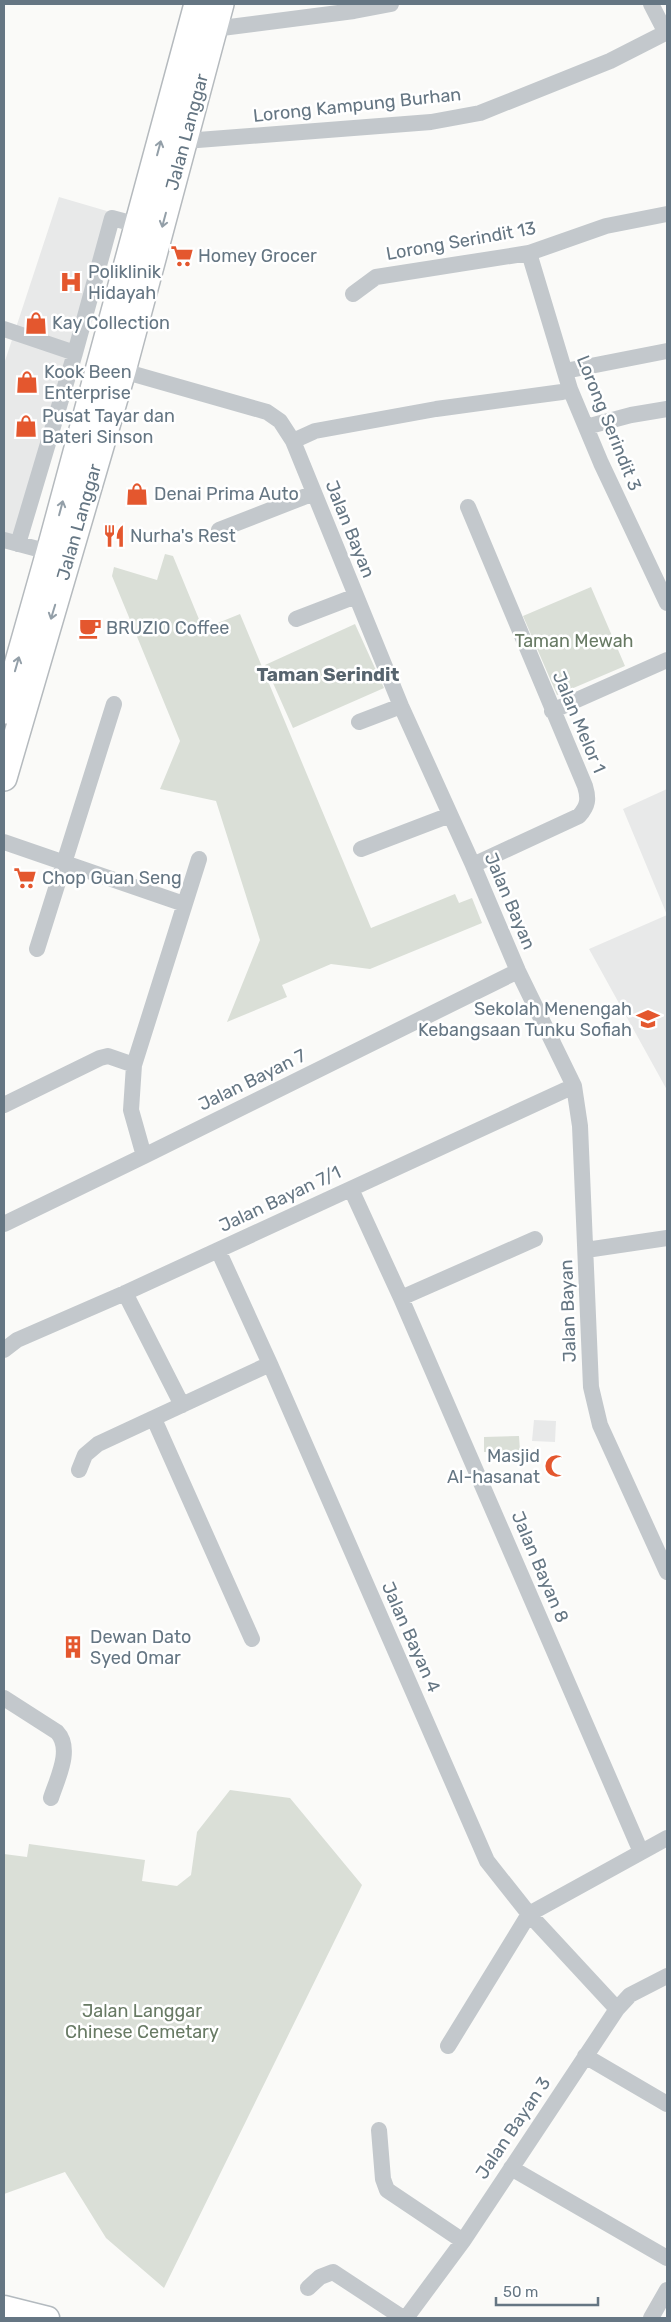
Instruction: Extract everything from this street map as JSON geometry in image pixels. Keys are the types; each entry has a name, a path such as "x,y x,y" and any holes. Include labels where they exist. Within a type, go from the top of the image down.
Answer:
{"main road":[{"name":"Jalan Langgar","path":"4,711 49,552 197,4"},
{"name":"Jalan Langgar","path":"4,778 123,372 221,4"},
{"path":"4,2307 48,2318"}],"street":[{"path":"214,29 354,11 392,4"},
{"path":"651,4 667,32"},
{"name":"Lorong Kampung Burhan","path":"185,141 431,122 480,113 610,61 667,32"},
{"name":"Lorong Serindit 13","path":"353,294 376,277 529,252 606,226 667,214"},
{"path":"49,552 11,542 75,353 112,218 138,225"},
{"name":"Lorong Serindit 3","path":"529,252 570,389 667,603"},
{"path":"4,330 75,353"},
{"path":"565,371 667,351"},
{"name":"Jalan Bayan","path":"123,372 267,412 280,421 293,441 401,706 473,865 518,971 574,1086 580,1126 591,1387 600,1425 665,1561"},
{"path":"293,441 315,431 436,409 562,392 570,389"},
{"path":"586,427 630,415 667,409"},
{"path":"218,530 314,493"},
{"name":"Jalan Melor 1","path":"468,507 585,786 588,802 579,816 473,865"},
{"path":"296,619 356,596"},
{"path":"552,711 667,660"},
{"path":"37,949 114,704"},
{"path":"359,722 401,706"},
{"path":"361,849 450,815"},
{"path":"4,842 184,904"},
{"path":"144,1156 131,1110 134,1065 184,904 200,859"},
{"name":"Jalan Bayan 7","path":"4,1224 518,971"},
{"path":"4,1105 100,1058 108,1056 134,1065"},
{"name":"Jalan Bayan 7/1","path":"4,1350 17,1340 125,1293 507,1115 574,1086"},
{"name":"Jalan Bayan 8","path":"351,1189 401,1298 641,1852"},
{"path":"586,1250 667,1238"},
{"path":"401,1298 535,1239"},
{"name":"Jalan Bayan 4","path":"218,1250 270,1364 487,1861 529,1914 617,2009"},
{"path":"125,1293 182,1405"},
{"path":"79,1470 91,1449 270,1364"},
{"path":"154,1419 252,1639"},
{"path":"4,1698 57,1732 63,1740 65,1751 51,1798"},
{"path":"448,2046 529,1914 667,1838"},
{"name":"Jalan Bayan 3","path":"404,2318 463,2240 617,2009 630,1995 667,1976"},
{"path":"585,2056 667,2104"},
{"path":"379,2130 383,2179 387,2190 463,2240"},
{"path":"510,2168 667,2258"},
{"path":"308,2288 320,2277 333,2272 404,2318"},
{"path":"651,2318 667,2290"}],"shaded area":[{"path":"59,197 117,214 18,552 4,548 4,364"},
{"path":"667,789 667,915 623,809"},
{"name":"Sekolah Menengah Kebangsaan Tunku Sofiah","path":"667,915 667,1090 589,949"},
{"path":"534,1420 556,1421 555,1442 532,1441"}],"green space":[{"path":"165,554 173,556 203,629 240,614 371,928 455,894 459,903 472,898 482,923 370,969 331,964 282,985 287,997 227,1022 260,940 216,801 160,789 180,741 112,576 114,567 157,580"},
{"name":"Taman Mewah","path":"591,587 625,666 557,695 523,616"},
{"path":"355,624 384,688 293,728 265,665"},
{"path":"519,1436 520,1451 484,1452 484,1437"},
{"name":"Jalan Langgar Chinese Cemetary","path":"230,1790 290,1798 362,1885 164,2288 106,2238 65,2172 4,2194 4,1854 27,1857 29,1844 145,1860 142,1881 177,1886 191,1875 197,1832"}],"place":[{"name":"Homey Grocer","path":"182,256"},
{"name":"Poliklinik Hidayah","path":"71,282"},
{"name":"Kay Collection","path":"36,323"},
{"name":"Kook Been Enterprise","path":"27,382"},
{"name":"Pusat Tayar dan Bateri Sinson","path":"26,426"},
{"name":"Denai Prima Auto","path":"137,494"},
{"name":"Nurha's Rest","path":"114,536"},
{"name":"BRUZIO Coffee","path":"90,628"},
{"name":"Chop Guan Seng","path":"25,878"},
{"name":"Sekolah Menengah Kebangsaan Tunku Sofiah","path":"648,1019"},
{"name":"Masjid Al-hasanat","path":"556,1466"},
{"name":"Dewan Dato Syed Omar","path":"73,1647"}],"district":[{"name":"Taman Serindit","path":"328,674"}]}
